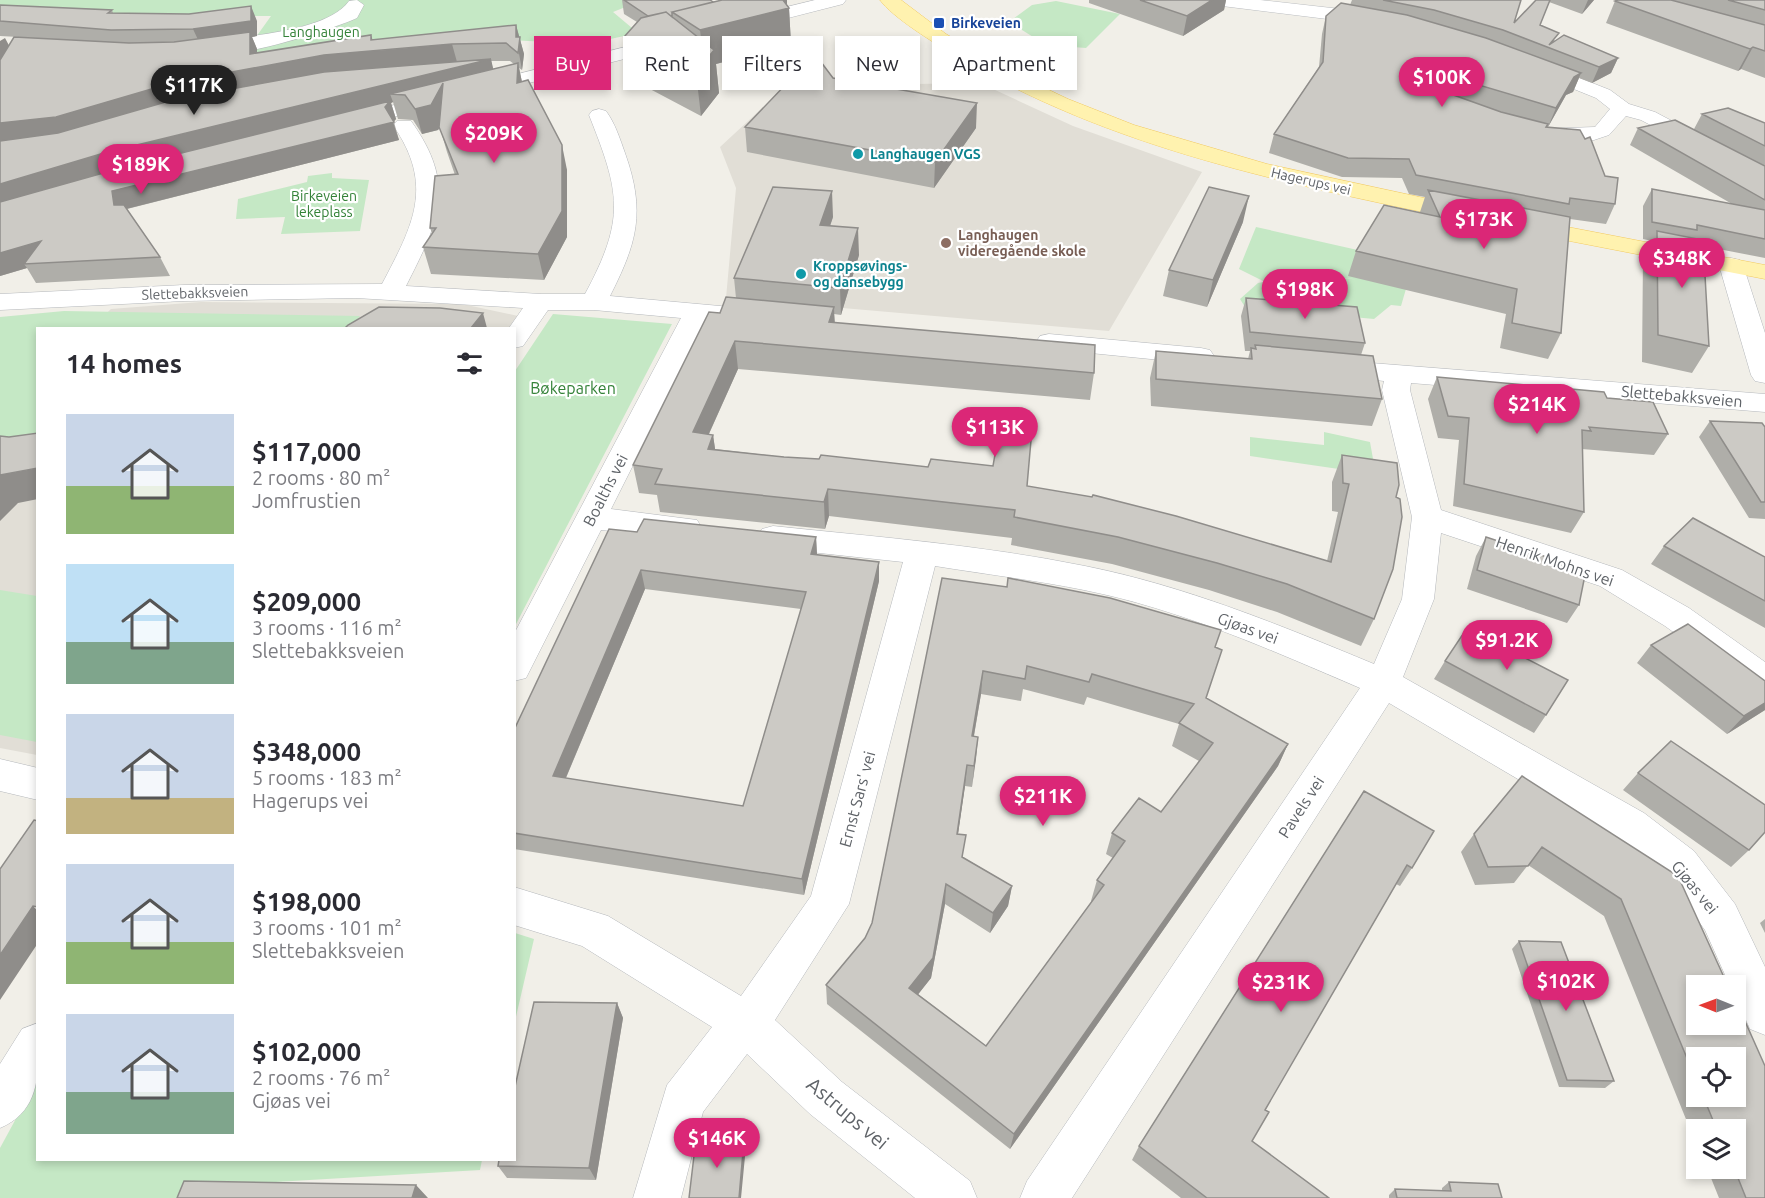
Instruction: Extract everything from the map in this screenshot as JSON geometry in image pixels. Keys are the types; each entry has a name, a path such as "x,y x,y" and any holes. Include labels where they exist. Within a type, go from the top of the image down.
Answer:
{"main road":[{"name":"Hagerups vei","path":"889,0 939,38 981,63 1067,105 1116,124 1208,155 1300,180 1483,218"},
{"path":"1505,222 1765,272"}],"street":[{"path":"733,23 837,0"},
{"path":"1214,0 1314,9 1395,23"},
{"path":"196,51 283,38 330,24 358,12"},
{"path":"1518,60 1603,94 1622,108 1648,116 1765,179"},
{"path":"478,69 526,71 534,74"},
{"path":"327,127 534,76"},
{"path":"1526,130 1557,137 1586,135 1602,130 1622,108"},
{"path":"594,302 620,251 628,201 620,167 599,114"},
{"path":"391,291 411,252 427,208 427,169 420,149 404,125"},
{"path":"1731,265 1765,375"},
{"name":"Slettebakksveien","path":"0,302 183,293 391,291 541,302 594,302 777,319"},
{"path":"516,337 541,302"},
{"name":"Boalths vei","path":"516,665 697,312"},
{"path":"1020,339 1227,358"},
{"name":"Slettebakksveien","path":"1307,366 1765,403"},
{"name":"Pavels vei","path":"1044,1198 1383,683 1418,599 1427,517 1396,390 1399,375"},
{"name":"Henrik Mohns vei","path":"1427,517 1611,578 1677,617 1765,680"},
{"name":"Gjøas vei","path":"591,518 922,553 1085,578 1183,604 1286,642 1383,683 1630,825 1680,864 1720,917 1765,1014"},
{"name":"Ernst Sars' vei","path":"747,1024 829,904 922,553"},
{"path":"0,774 36,783"},
{"name":"Astrups vei","path":"516,907 593,930 747,1024 826,1098 953,1198"},
{"path":"657,1198 683,1101 724,1046 747,1024"},
{"path":"0,1105 36,1049"}],"shaded area":[{"name":"Langhaugen videregående skole","path":"920,84 932,84 932,90 995,90 1073,126 1202,172 1109,331 726,298 736,188 720,147 782,90 823,90 823,85 835,85 835,90 920,90"},
{"path":"201,302 462,304 518,316 510,327 92,327 111,309"},
{"path":"36,381 36,755 0,748 0,416"}],"green space":[{"name":"Langhaugen","path":"0,0 643,0 613,12 638,33 611,39 611,36 534,36 534,41 509,40 256,61 256,37 271,16 69,17 0,7"},
{"path":"1056,1 1120,14 1086,48 1077,47 1077,36 1032,36 1009,22 1032,5"},
{"name":"Birkeveien lekeplass","path":"332,173 332,178 369,180 360,231 281,234 285,217 236,219 238,199 307,182 308,176"},
{"path":"1256,227 1362,251 1390,282 1292,274 1263,281 1239,269"},
{"path":"1295,276 1408,282 1401,306 1391,305 1374,319 1245,307 1240,299 1258,283"},
{"path":"64,311 360,316 352,327 36,327 36,447 0,444 0,317"},
{"name":"Bøkeparken","path":"553,314 672,324 516,624 516,370"},
{"path":"1324,432 1370,442 1375,470 1387,476 1250,456 1250,437 1324,445"},
{"path":"0,590 36,596 36,742 0,735"},
{"path":"516,934 534,939 516,1017"},
{"path":"36,1082 36,1161 482,1161 480,1170 192,1187 186,1198 0,1198 0,1148"}],"building":[{"path":"624,0 710,0 713,2 672,12 672,17 666,12 648,16"},
{"path":"722,0 783,0 789,8 700,30 672,12"},
{"path":"1140,0 1212,0 1187,16"},
{"path":"1383,0 1521,0 1514,23 1536,0 1550,0 1540,25 1559,33 1549,45 1564,35 1618,58 1599,67 1503,30 1434,10"},
{"path":"1671,0 1765,25 1765,51 1753,47 1750,49 1615,1"},
{"path":"1728,0 1765,0 1765,10"},
{"path":"1341,3 1407,15 1486,38 1581,73 1574,77 1556,108 1442,74 1434,76 1429,82 1434,88 1501,112 1548,124 1546,127 1580,130 1585,139 1590,137 1605,176 1618,178 1615,204 1570,198 1569,204 1416,175 1409,159 1348,158 1274,134 1323,62 1326,16"},
{"path":"0,5 112,10 108,13 189,14 251,6 251,21 193,29 111,30 0,21"},
{"path":"666,12 696,36 625,36 641,18"},
{"path":"516,25 516,37 520,37 518,53 506,43 452,44 324,55 172,83 56,117 0,123 0,60 14,37 129,43 174,42 250,32 250,54 371,35 371,40"},
{"path":"491,59 104,153 0,184 0,141 58,133 176,99 324,72"},
{"path":"518,63 517,83 528,80 562,145 562,211 538,254 423,247 436,228 430,228 435,176 458,174 439,127 443,83 431,105 415,109 405,95 390,94"},
{"path":"823,65 835,78 835,90 902,90 977,103 935,162 745,127 780,90 823,90"},
{"path":"390,101 385,107 394,122 112,191 114,205 124,205 160,257 24,264 41,241 0,253 0,202 121,168"},
{"path":"1728,108 1765,123 1765,146 1702,114"},
{"path":"1675,120 1765,166 1765,200 1638,128"},
{"name":"Kroppsøvings- og dansebygg","path":"773,187 832,191 820,225 858,228 840,288 734,278"},
{"path":"1209,187 1249,196 1213,280 1169,270"},
{"path":"1652,189 1765,210 1765,239 1697,225 1697,230 1652,222"},
{"path":"1428,190 1570,217 1561,333 1512,323 1517,289 1356,251 1384,205 1440,217"},
{"path":"1657,231 1703,240 1709,346 1658,335"},
{"path":"726,297 834,307 829,322 1095,345 1094,373 735,341 693,432 713,435 708,449 819,459 821,455 928,467 931,459 993,466 1000,426 1032,429 1027,486 1092,497 1093,495 1176,516 1331,562 1349,484 1343,483 1342,455 1397,463 1399,485 1396,497 1400,499 1402,517 1393,569 1374,619 1287,584 1118,537 1014,517 1015,510 828,489 824,502 655,484 662,469 633,465 709,312 720,313"},
{"path":"1246,298 1357,307 1365,343 1250,332"},
{"path":"379,307 440,308 483,313 472,327 346,327"},
{"path":"1255,345 1373,356 1382,399 1156,379 1156,351 1252,359 1251,348 1256,349"},
{"path":"1437,377 1604,392 1607,398 1653,402 1668,434 1589,427 1591,431 1582,430 1584,512 1464,484 1469,418 1448,416"},
{"path":"1710,421 1762,423 1765,427 1765,502 1761,502"},
{"path":"36,433 36,468 0,475 0,436"},
{"path":"1693,518 1765,557 1765,601 1664,546"},
{"path":"644,519 816,537 811,554 879,562 802,879 516,833 516,726 609,529 637,532","holes":["641,570 806,592 743,806 553,776"]},
{"path":"1486,537 1586,570 1579,605 1477,570"},
{"path":"942,578 1007,587 1008,578 1110,598 1221,630 1215,647 1222,650 1206,698 1288,744 1014,1134 826,985 865,938 872,923","holes":["1027,666 1089,682 1092,674 1194,704 1179,723 1213,743 1161,812 1139,798 1112,833 1125,841 1097,880 1104,885 986,1046 909,988 933,958 946,884 993,913 1012,886 962,857 966,835 957,834 967,765 974,766 978,737 972,736 983,671 1025,679"]},
{"path":"1688,624 1765,681 1765,703 1744,716 1651,645"},
{"path":"1467,628 1568,680 1546,715 1445,661"},
{"path":"1671,741 1765,805 1765,832 1749,850 1638,773"},
{"path":"1522,776 1678,876 1723,975 1686,975 1686,1035 1746,1035 1746,1023 1765,1066 1765,1198 1746,1198 1738,1179 1746,1179 1746,1119 1712,1119 1708,1107 1746,1107 1746,1047 1686,1047 1686,1056 1621,899 1542,847 1528,866 1488,867 1474,834"},
{"path":"1364,791 1434,831 1412,868 1407,865 1265,1110 1269,1112 1252,1141 1329,1198 1207,1198 1139,1146"},
{"path":"34,820 36,820 36,907 33,906 0,955 0,869"},
{"path":"1519,941 1561,942 1614,1081 1567,1080"},
{"path":"534,1002 617,1003 589,1168 498,1166 499,1161 516,1161 516,1082"},
{"path":"696,1139 744,1140 739,1198 689,1198"},
{"path":"184,1181 416,1185 412,1198 177,1198"},
{"path":"1449,1182 1498,1184 1502,1198 1397,1198 1395,1189 1451,1191"}],"place":[{"name":"Birkeveien","path":"939,23"},
{"name":"Langhaugen VGS","path":"858,154"},
{"name":"Langhaugen videregående skole","path":"946,243"},
{"name":"Kroppsøvings- og dansebygg","path":"801,274"}]}
